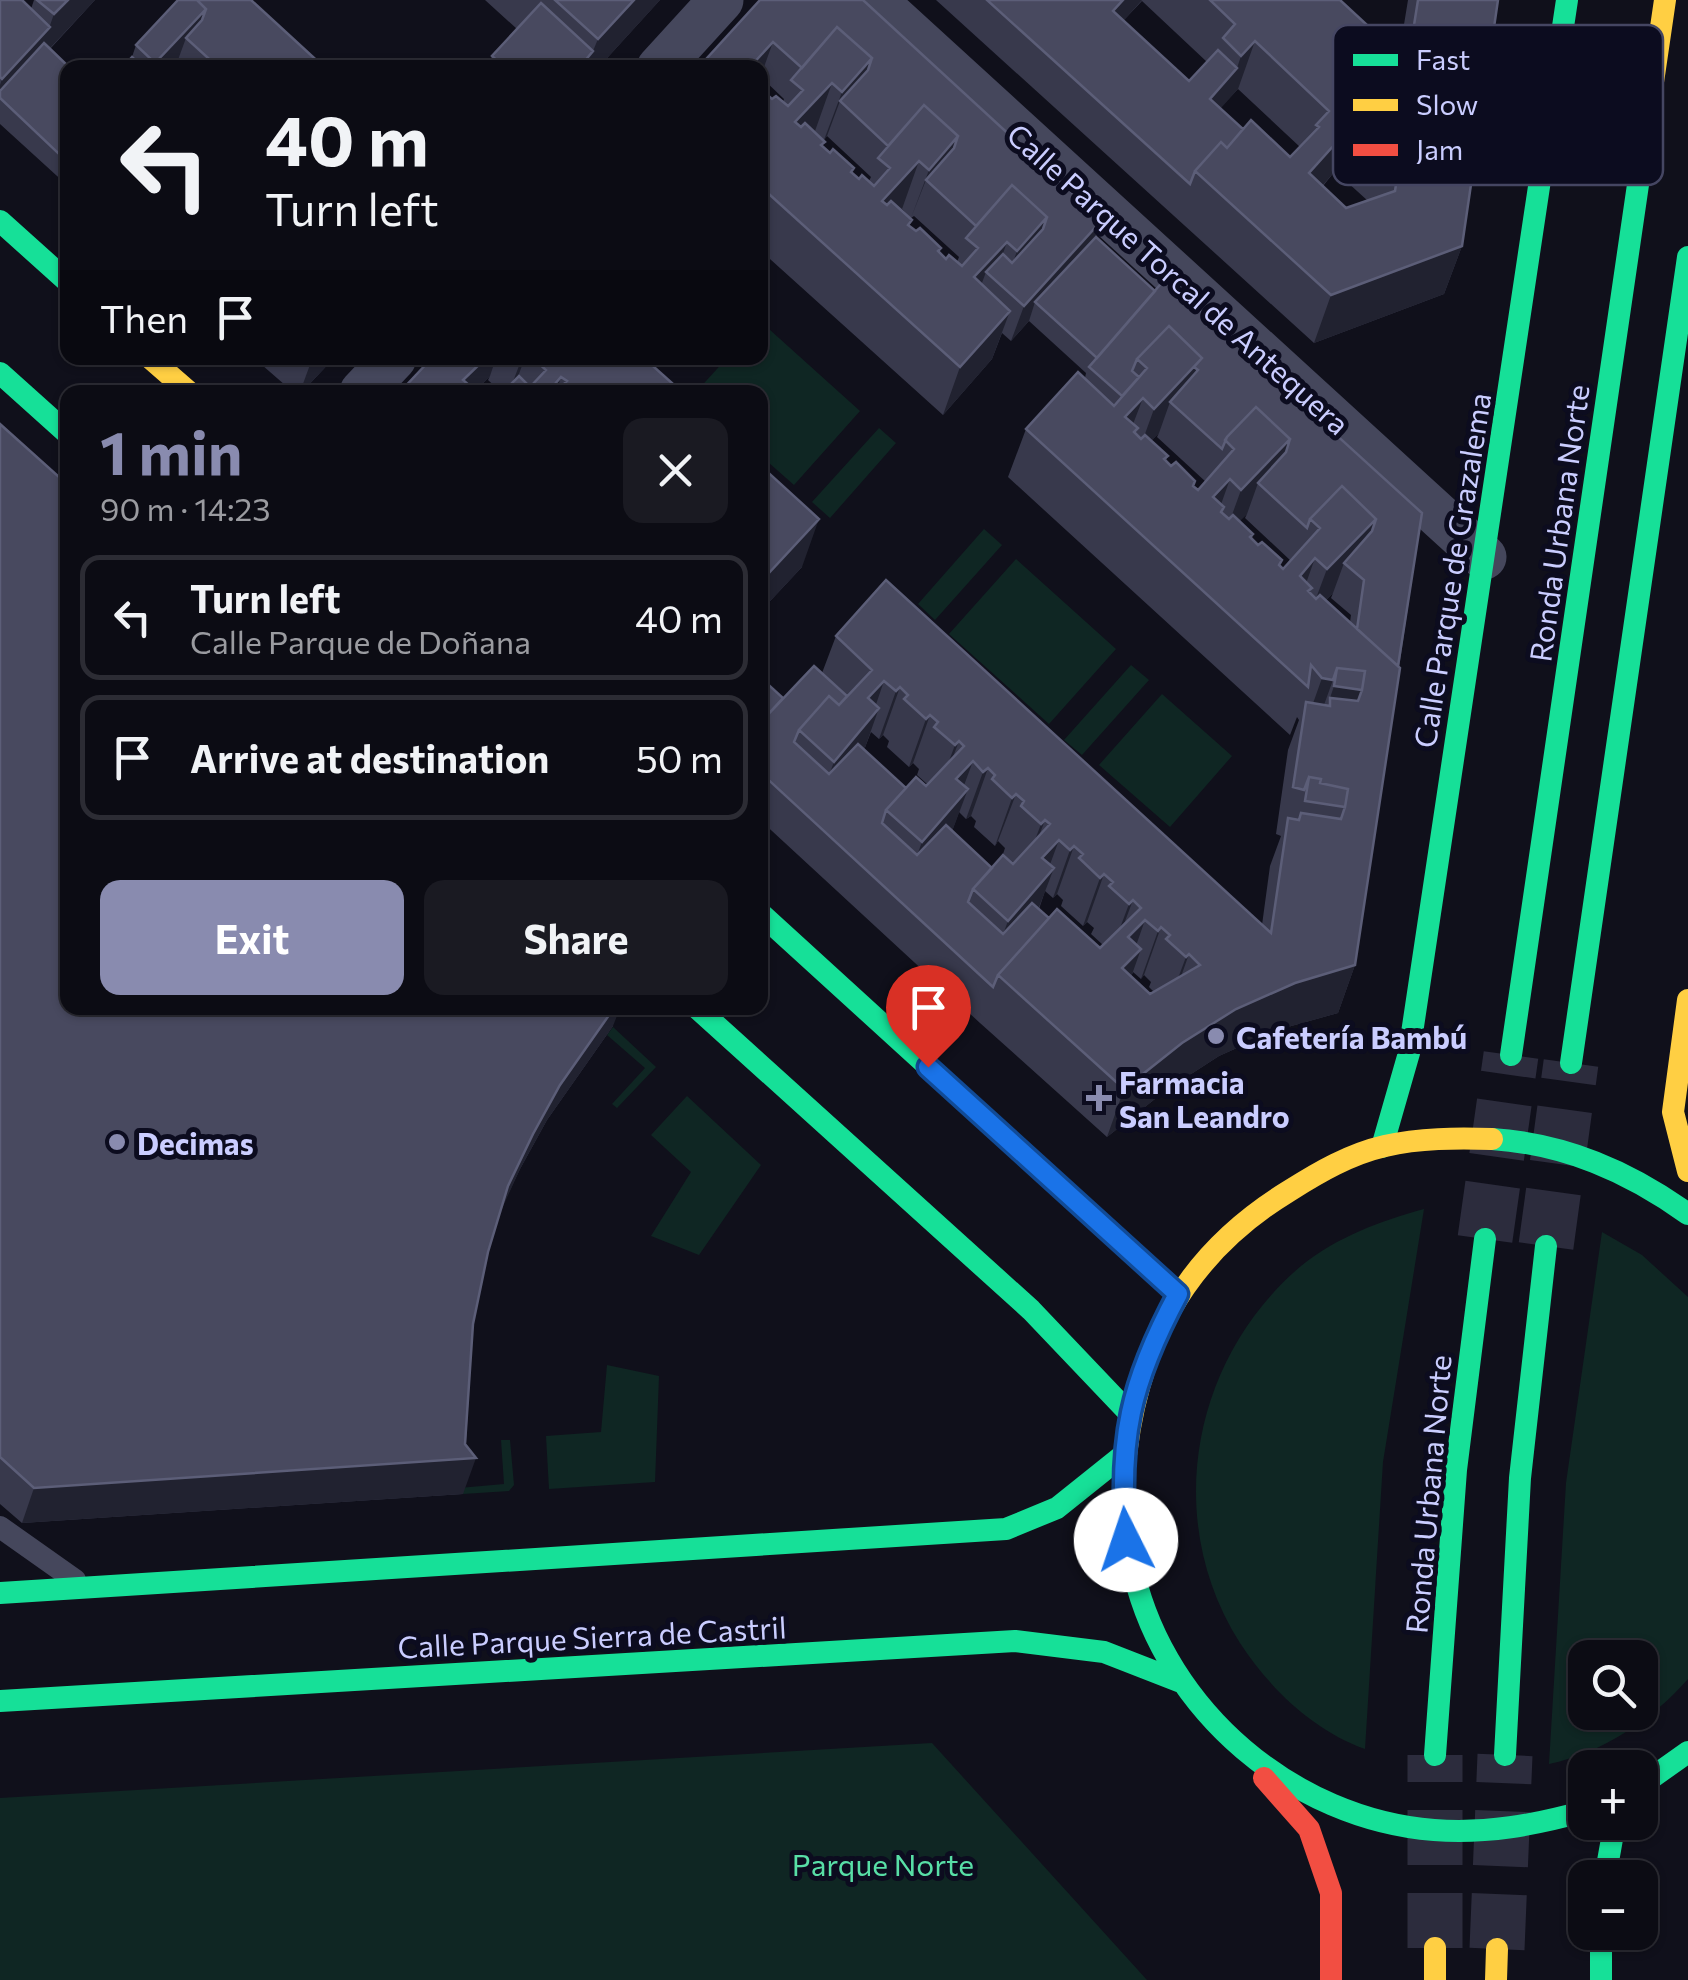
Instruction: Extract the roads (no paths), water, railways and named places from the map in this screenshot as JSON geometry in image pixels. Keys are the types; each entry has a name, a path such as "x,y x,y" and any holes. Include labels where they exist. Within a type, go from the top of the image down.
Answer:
{"main road":[{"name":"Calle Parque de Grazalema","path":"1563,25 1567,0"},
{"name":"Ronda Urbana Norte","path":"1661,25 1665,0"},
{"name":"Calle Parque de Grazalema","path":"1382,1147 1409,1053 1539,185"},
{"name":"Ronda Urbana Norte","path":"1511,1055 1638,185"},
{"path":"0,221 60,275"},
{"path":"1570,1063 1688,257"},
{"path":"158,365 181,385"},
{"path":"0,373 60,427"},
{"path":"768,921 1178,1294"},
{"path":"1688,1000 1672,1112 1688,1170"},
{"path":"704,1015 1030,1310 1130,1414"},
{"path":"1331,1980 1331,1894 1309,1829 1181,1682 1156,1636 1139,1592 1126,1540 1122,1456 1130,1414 1154,1340 1178,1294 1248,1216 1332,1164 1382,1147 1429,1139 1490,1138 1544,1144 1584,1155 1633,1177 1688,1214"},
{"name":"Ronda Urbana Norte","path":"1435,1755 1456,1470 1485,1239"},
{"path":"1504,1755 1520,1478 1546,1246"},
{"path":"0,1593 1006,1529 1057,1508 1122,1456"},
{"name":"Calle Parque Sierra de Castril","path":"0,1700 1015,1641 1104,1652 1181,1682"},
{"path":"1215,1724 1254,1758 1296,1786 1346,1810 1399,1825 1451,1832 1503,1832 1568,1817"},
{"path":"1658,1773 1688,1752"},
{"path":"1435,1948 1435,1980"},
{"path":"1496,1949 1496,1980"},
{"path":"1601,1950 1601,1980"}],"street":[{"path":"666,60 721,0"},
{"name":"Calle Parque Torcal de Antequera","path":"874,0 1484,557"},
{"path":"369,385 387,365"}],"lane":[{"path":"0,1527 86,1588"}],"tunnel":[{"path":"1485,1239 1511,1055"},
{"path":"1546,1246 1571,1063"},
{"path":"1435,1755 1435,1948"},
{"path":"1497,1949 1505,1755"}],"place":[{"name":"Cafetería Bambú","path":"1216,1036"},
{"name":"Farmacia San Leandro","path":"1099,1098"},
{"name":"Decimas","path":"117,1142"}],"park label":[{"name":"Parque Norte","path":"883,1863"}]}
